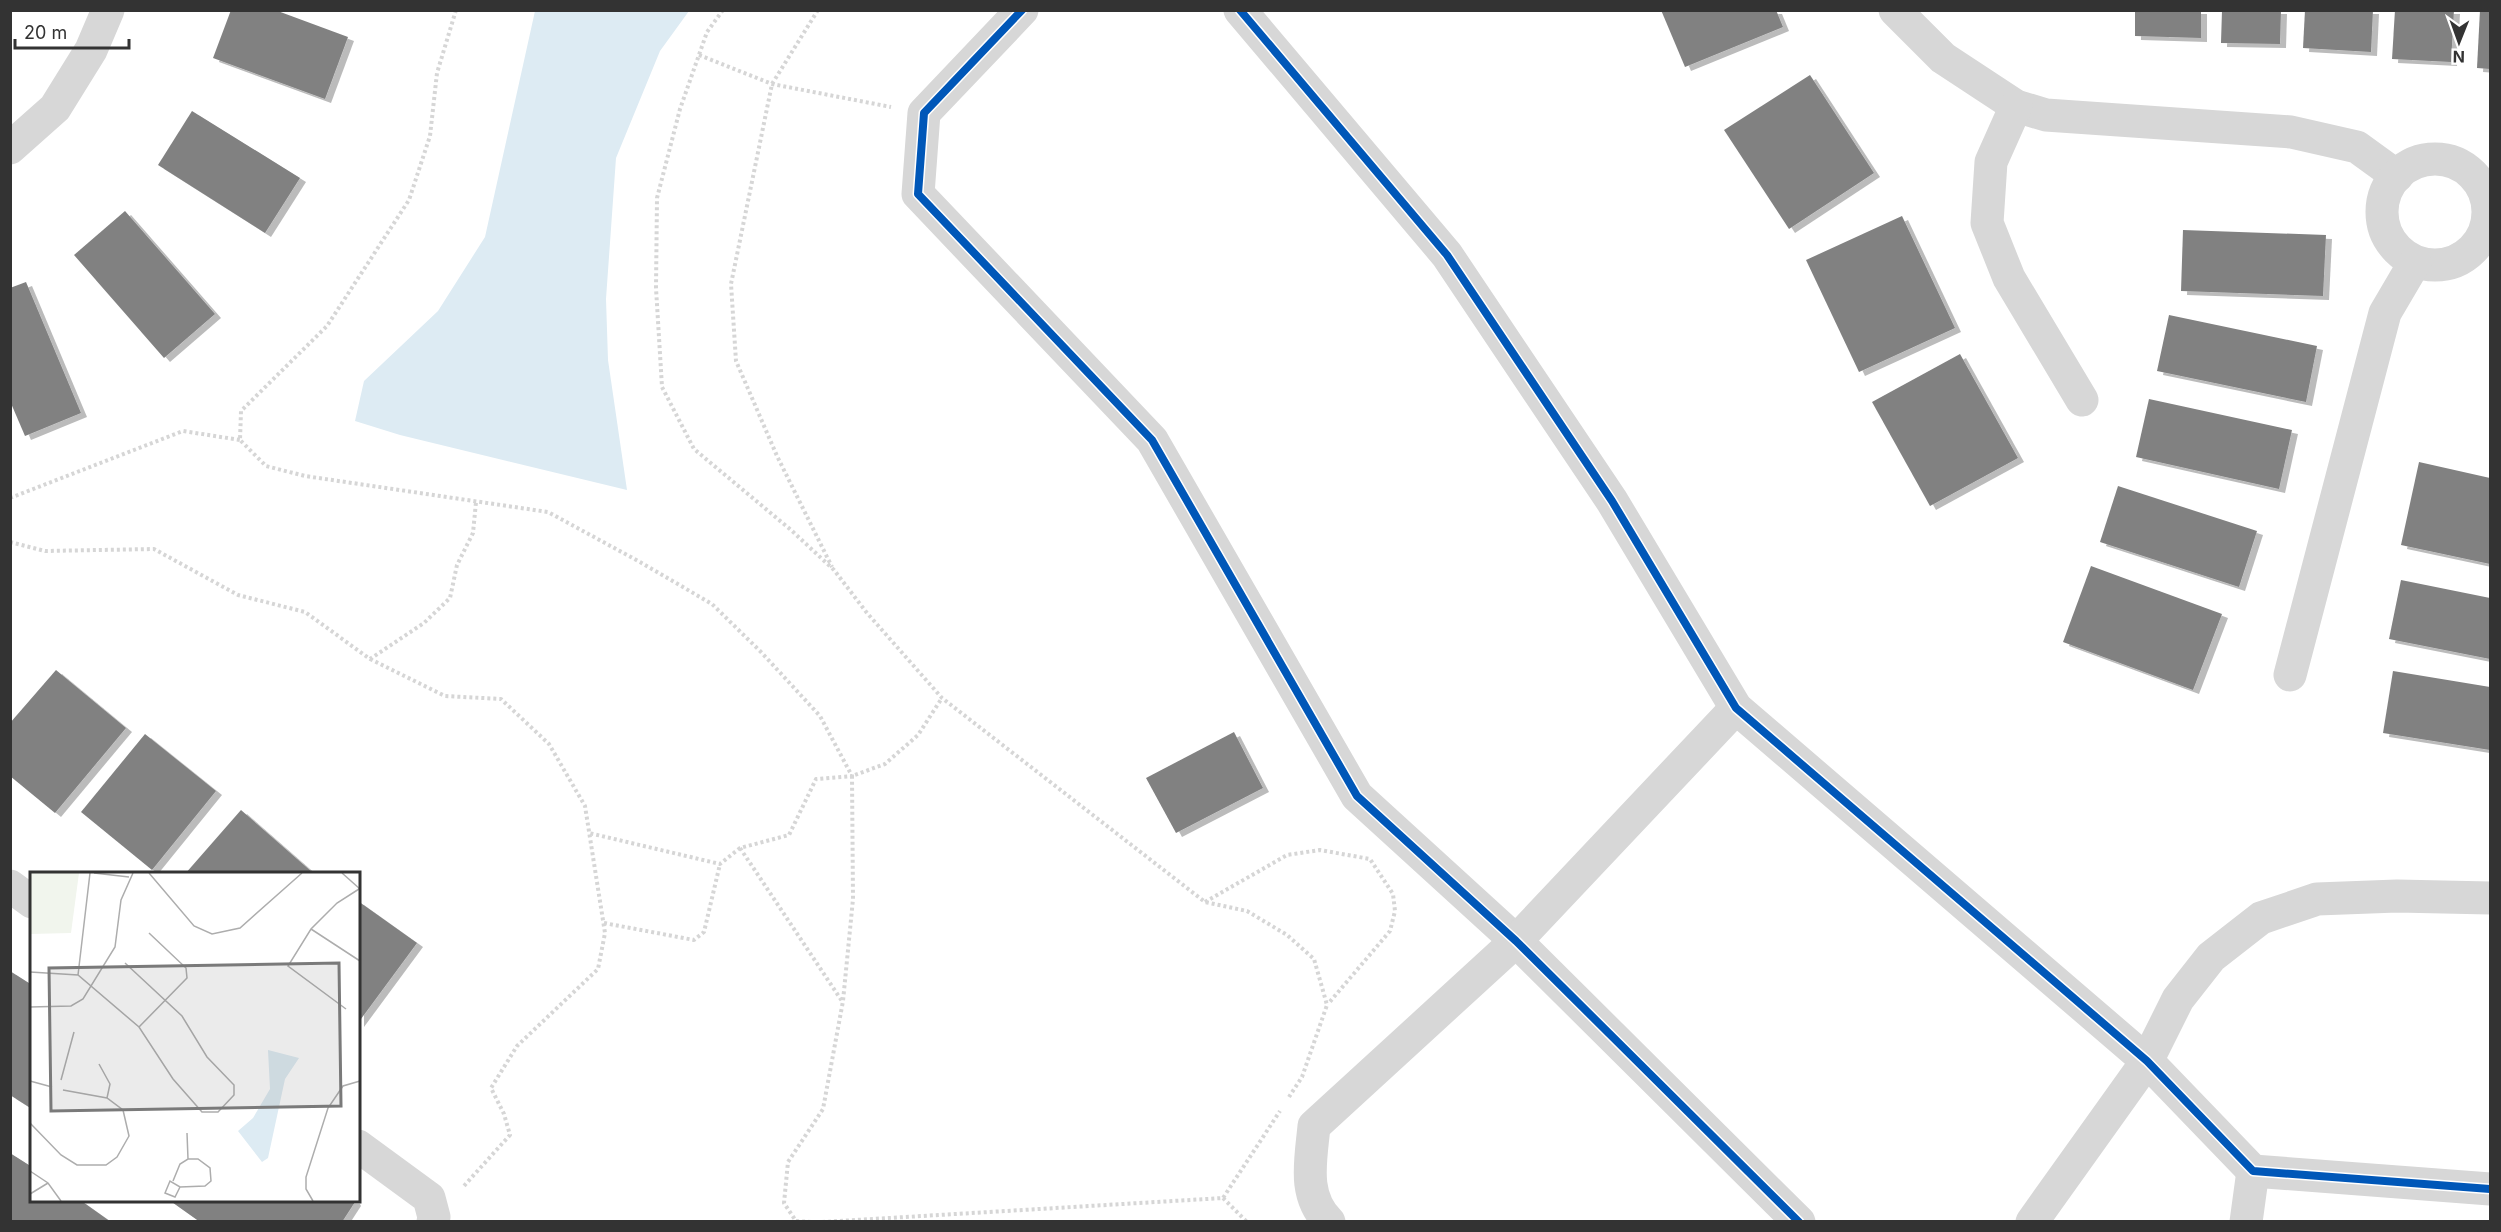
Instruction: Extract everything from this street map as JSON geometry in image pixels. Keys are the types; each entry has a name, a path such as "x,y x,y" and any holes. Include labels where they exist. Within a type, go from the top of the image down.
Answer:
{"street":[{"path":"10,147 55,108 91,51 108,10"},
{"path":"1022,10 924,114 918,194 1152,440 1357,796 1516,941 1799,1221"},
{"path":"1240,10 1447,255 1612,501 1736,708 2147,1061 2253,1171 2490,1190"},
{"path":"1895,10 1943,58 2016,106 2046,115 2291,132 2357,147 2397,176"},
{"path":"2016,106 1991,162 1987,223 2009,278 2082,400"},
{"path":"2443,159 2473,174 2483,188 2489,204 2488,223 2481,240 2468,254 2452,263 2433,265 2415,262 2400,252 2390,239 2383,223 2382,206 2387,189 2397,176 2410,165 2426,160 2443,159"},
{"path":"2290,675 2385,313 2415,262"},
{"path":"1329,1221 1318,1211 1309,1178 1314,1126 1516,941 1736,708"},
{"path":"10,886 30,901"},
{"path":"2032,1221 2147,1061 2178,999 2211,957 2260,918 2317,899 2397,896 2490,898"},
{"path":"360,1147 429,1198 433,1219"},
{"path":"2246,1221 2253,1171"}],"path":[{"path":"240,440 241,411 327,326 372,261 409,200 429,136 437,73 456,10"},
{"path":"723,10 706,32 681,109 657,198 656,288 662,387 694,449 791,530 834,570 867,613 942,698 1205,902 1247,911 1287,935 1314,959 1327,1005"},
{"path":"818,10 772,84 731,284 736,361 777,456 834,570"},
{"path":"699,55 772,84 924,114"},
{"path":"10,498 183,431 240,440 266,466 305,476 548,512 712,604 762,652 820,716 852,776 853,899 843,1001 823,1109 788,1162 784,1203 796,1221 811,1221"},
{"path":"370,659 424,623 450,598 457,565 472,534 476,502"},
{"path":"10,542 45,550 154,549 238,595 305,612 370,659 445,696 501,699 549,744 585,806 605,933 598,969 517,1046 491,1088 504,1114 510,1135 489,1161 433,1219"},
{"path":"604,923 694,940 704,932 720,864 740,848 789,835 816,779 852,776 885,764 918,735 942,698"},
{"path":"589,833 720,864"},
{"path":"740,848 843,1001"},
{"path":"1205,902 1287,855 1320,850 1370,859 1393,894 1395,911 1390,932 1327,1005 1302,1077 1223,1198"},
{"path":"822,1221 1223,1198 1247,1221"}],"shaded area":[{"path":"535,11 689,11 660,51 616,158 606,299 608,360 627,490 400,435 355,421 364,381 438,311 485,237"}],"building":[{"path":"231,10 275,10 348,37 325,99 213,58"},
{"path":"1661,10 1776,10 1783,27 1685,67"},
{"path":"2135,10 2201,10 2201,38 2135,36"},
{"path":"2222,10 2281,10 2280,44 2221,43"},
{"path":"2305,10 2373,10 2371,52 2303,48"},
{"path":"2395,10 2454,10 2451,62 2392,59"},
{"path":"2480,10 2490,10 2490,69 2477,68"},
{"path":"1810,75 1874,173 1789,229 1724,130"},
{"path":"192,111 300,178 265,233 158,165"},
{"path":"125,211 215,314 164,358 74,255"},
{"path":"1902,216 1955,328 1859,372 1806,260"},
{"path":"2183,230 2326,235 2323,296 2181,291"},
{"path":"26,282 81,413 25,436 10,401 10,288"},
{"path":"2169,315 2317,346 2306,402 2157,371"},
{"path":"1960,354 2018,458 1930,506 1872,402"},
{"path":"2149,399 2292,430 2279,489 2136,457"},
{"path":"2419,462 2490,478 2490,564 2401,545"},
{"path":"2118,486 2257,531 2239,587 2100,542"},
{"path":"2091,566 2222,614 2193,690 2063,642"},
{"path":"2401,580 2490,598 2490,659 2389,639"},
{"path":"56,670 126,728 55,813 10,776 10,723"},
{"path":"2393,671 2490,687 2490,750 2383,733"},
{"path":"1234,732 1263,788 1176,833 1146,778"},
{"path":"145,734 216,791 152,870 81,812"},
{"path":"241,810 312,872 187,872"},
{"path":"360,902 417,943 360,1020"},
{"path":"10,971 30,984 30,1108 10,1095"},
{"path":"10,1153 30,1166 30,1202 83,1202 111,1222 10,1222"},
{"path":"172,1202 355,1202 342,1222 200,1222"}],"cycle path":[{"path":"1022,10 924,113 918,194 1152,440 1357,796 1516,941 1799,1222"},
{"path":"1240,10 1447,255 1612,501 1736,708 2147,1061 2253,1171 2490,1189"}]}
